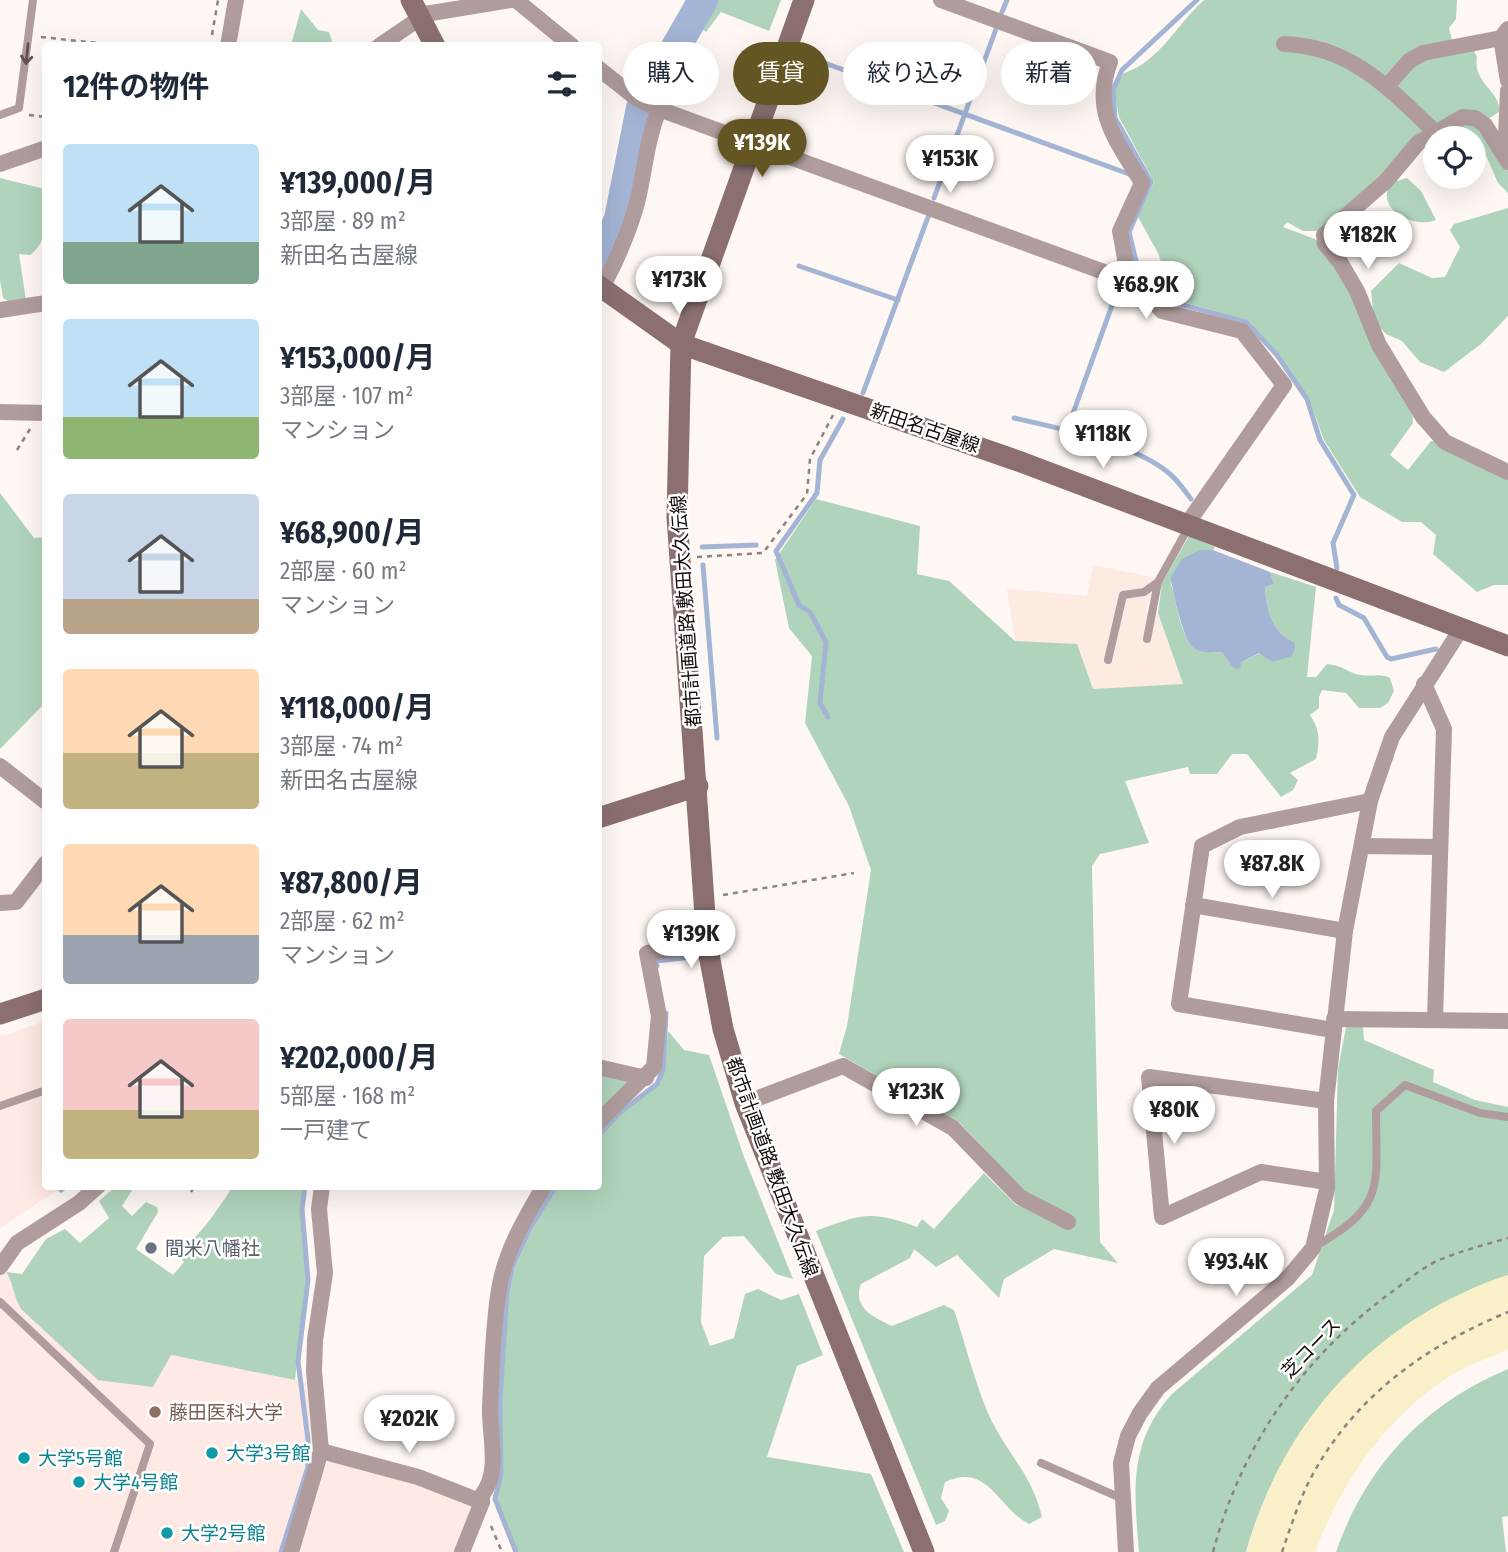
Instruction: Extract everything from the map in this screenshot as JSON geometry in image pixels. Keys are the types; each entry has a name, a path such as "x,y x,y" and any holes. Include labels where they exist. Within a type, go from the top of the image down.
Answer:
{"street":[{"path":"229,42 236,0"},
{"path":"383,42 416,11 513,0 567,42"},
{"path":"681,344 804,0"},
{"path":"942,0 1111,62 1105,75 1103,101 1107,124 1142,183 1120,231 1128,275 1162,311 1242,331 1284,385 1188,525"},
{"path":"416,11 433,42"},
{"path":"1387,86 1409,61 1423,53 1504,33 1508,82"},
{"path":"1284,44 1325,49 1387,86 1429,126"},
{"path":"602,71 636,99 657,108 1134,283"},
{"path":"1504,156 1508,91"},
{"path":"602,285 627,235 637,202 648,139 657,108"},
{"path":"1448,126 1463,117 1475,118 1486,126"},
{"path":"1486,127 1504,156"},
{"path":"1423,140 1386,181 1338,219 1324,235 1325,244 1350,277 1379,345 1423,417 1445,442 1508,472"},
{"path":"0,164 42,149"},
{"name":"新田名古屋線","path":"602,290 681,344 1188,525 1508,646"},
{"path":"0,310 42,304"},
{"name":"都市計画道路 敷田大久伝線","path":"681,344 677,517 707,944 723,1029 745,1103 924,1552"},
{"path":"0,412 42,414"},
{"path":"1126,1552 1121,1463 1128,1436 1158,1388 1287,1279 1313,1248 1321,1226 1326,1182 1326,1101 1333,1025 1345,931 1370,801 1392,737 1461,629"},
{"path":"1424,684 1444,729 1434,1019"},
{"path":"0,766 42,799"},
{"path":"602,817 698,786"},
{"path":"1370,801 1240,827 1202,846 1179,1004 1333,1025 1434,1019 1508,1021"},
{"path":"1362,846 1440,847"},
{"path":"0,903 16,902 42,868"},
{"path":"1193,905 1345,931"},
{"path":"602,1118 646,1078 654,1067 659,1016 647,953 707,944"},
{"path":"0,1014 42,1000"},
{"path":"745,1103 843,1066 953,1128 1020,1197 1068,1222"},
{"path":"602,1068 646,1078"},
{"path":"1326,1101 1149,1077 1162,1217 1261,1172 1326,1182"},
{"path":"0,1268 17,1243 79,1203 94,1190"},
{"path":"291,1552 321,1451 314,1371 315,1340 325,1273 319,1209 321,1190"},
{"path":"462,1552 482,1502 482,1495 489,1486 493,1466 490,1408 500,1283 509,1252 542,1190"},
{"path":"321,1451 418,1477 482,1502"}],"lane":[{"path":"0,116 19,108 33,0"},
{"path":"1147,639 1158,583 1188,525"},
{"path":"1108,660 1123,595 1144,592 1158,583"},
{"path":"1313,1248 1334,1237 1364,1211 1376,1188 1376,1111 1405,1085 1480,1113 1508,1116"},
{"path":"0,1105 42,1091"},
{"path":"0,1302 150,1444 114,1552"},
{"path":"1041,1462 1123,1499"}],"path":[{"path":"212,42 218,0"},
{"path":"37,37 86,42"},
{"path":"29,115 42,117"},
{"path":"680,558 763,553 807,494 810,459 841,399"},
{"path":"17,450 42,414"},
{"path":"704,898 854,873"},
{"name":"芝コース","path":"1213,1552 1240,1472 1286,1395 1311,1364 1372,1307 1435,1262 1508,1238"},
{"path":"1282,1552 1312,1475 1336,1436 1360,1409 1402,1370 1433,1349 1508,1311"},
{"path":"482,1502 502,1552"}],"shaded area":[{"path":"1093,565 1157,578 1145,611 1158,613 1183,685 1093,689 1076,645 1015,641 1007,589 1087,596"},
{"path":"42,1022 42,1190 57,1190 0,1228 0,1037"},
{"name":"藤田医科大学","path":"0,1270 10,1276 10,1284 171,1355 306,1382 312,1438 311,1467 284,1552 0,1552"},
{"path":"330,1461 409,1479 471,1504 472,1510 457,1552 297,1552 323,1468"}],"green space":[{"path":"714,0 781,0 769,31 721,12 706,32 698,25"},
{"path":"1204,0 1457,0 1456,19 1449,28 1452,40 1387,82 1312,49 1378,83 1423,126 1423,138 1322,231 1303,231 1287,222 1283,227 1315,239 1335,261 1412,408 1413,423 1390,455 1408,470 1431,441 1435,441 1508,477 1508,585 1494,585 1477,592 1433,554 1436,535 1421,522 1402,522 1360,497 1324,440 1309,398 1279,354 1247,320 1173,299 1158,253 1138,217 1154,182 1119,117 1114,89 1124,73 1136,68 1158,51"},
{"path":"301,9 318,30 329,32 332,42 292,42"},
{"path":"1465,50 1474,51 1479,74 1496,99 1499,112 1490,118 1435,126 1391,86 1414,62"},
{"path":"1463,120 1481,126 1462,126"},
{"path":"1486,134 1508,168 1508,193 1498,183 1486,155"},
{"path":"0,178 42,188 42,238 37,249 30,255 19,254 26,300 10,302 3,298 0,280"},
{"path":"1407,178 1421,191 1436,220 1408,220 1392,209 1387,193 1390,183"},
{"path":"1508,208 1508,316 1481,344 1444,372 1420,362 1402,341 1386,334 1374,320 1371,291 1399,263 1432,278 1445,277 1460,247 1450,230 1454,224"},
{"path":"0,493 34,538 42,537 42,706 0,749"},
{"path":"816,499 920,526 917,574 949,581 1015,641 1077,644 1093,689 1183,684 1158,613 1162,583 1189,536 1215,547 1213,550 1200,550 1171,584 1184,632 1197,648 1208,652 1222,652 1232,667 1260,653 1272,662 1294,642 1275,626 1269,612 1265,587 1274,584 1270,572 1316,587 1307,677 1316,677 1327,664 1360,675 1390,678 1394,691 1388,703 1380,708 1359,708 1346,693 1322,690 1319,708 1310,715 1318,736 1316,759 1290,773 1298,780 1293,790 1281,797 1247,754 1232,754 1217,774 1190,774 1188,767 1125,781 1149,843 1100,854 1092,866 1100,1242 1118,1263 1054,1249 1004,1279 999,1298 957,1255 936,1267 914,1249 910,1258 861,1284 860,1299 866,1311 892,1326 944,1305 954,1310 989,1415 1028,1480 1038,1503 1042,1517 1029,1524 983,1483 960,1477 945,1482 941,1498 949,1511 945,1521 936,1525 816,1231 866,1216 888,1218 917,1227 922,1219 934,1229 984,1173 1016,1205 1034,1207 1026,1193 960,1123 839,1054 847,1026 871,870 849,806 805,723 812,656 789,628 775,560"},
{"path":"1346,1027 1363,1027 1364,1040 1434,1070 1433,1082 1475,1100 1508,1107 1508,1275 1460,1294 1417,1318 1377,1347 1342,1380 1311,1418 1284,1459 1263,1504 1246,1552 1139,1552 1137,1469 1141,1449 1158,1412 1172,1394 1312,1275 1334,1210 1338,1069"},
{"path":"668,1031 684,1050 709,1055 744,1157 793,1279 776,1274 744,1236 723,1237 704,1256 701,1322 710,1346 734,1338 745,1294 758,1289 781,1300 799,1294 823,1355 797,1366 767,1457 871,1474 904,1552 519,1552 514,1546 497,1500 503,1475 502,1400 509,1292 514,1270 531,1231 556,1190 602,1190 602,1135 618,1116 658,1085 664,1071"},
{"path":"602,1074 628,1079 626,1086 602,1109"},
{"path":"112,1190 132,1190 122,1206 132,1216 146,1202 157,1207 158,1212 136,1249 173,1275 184,1262 179,1255 181,1247 202,1230 230,1190 303,1190 301,1206 306,1280 295,1380 171,1355 153,1387 98,1380 22,1310 6,1272 22,1274 46,1239 65,1229 80,1243 109,1218 99,1201"},
{"path":"1508,1369 1508,1516 1502,1517 1506,1552 1336,1552 1364,1492 1402,1441 1450,1400"}],"sand":[{"path":"1508,1275 1508,1350 1450,1376 1405,1411 1368,1453 1352,1476 1315,1552 1246,1552 1263,1504 1284,1459 1311,1418 1342,1380 1377,1347 1417,1318 1460,1294"}],"water":[{"path":"1200,550 1213,550 1270,572 1274,584 1265,587 1269,612 1280,632 1294,642 1292,656 1272,662 1259,653 1240,663 1241,667 1237,669 1232,667 1222,652 1204,652 1194,648 1182,626 1171,577 1182,559"}],"waterway":[{"path":"602,256 619,219 641,108 703,0"},
{"path":"1002,12 1007,0"},
{"path":"1197,0 1122,70 1113,90 1115,118 1151,182 1129,232 1137,265 1165,300 1246,322 1277,355 1307,399 1320,440 1354,495 1333,543 1337,568"},
{"path":"934,198 996,29"},
{"path":"829,65 1129,174"},
{"path":"863,393 928,217"},
{"path":"799,266 898,300"},
{"path":"1067,430 1119,286"},
{"path":"1014,418 1096,438 1137,454 1170,474 1191,499"},
{"path":"828,717 820,703 826,642 810,612 799,605 776,551 817,493 820,460 843,419"},
{"path":"702,547 756,545"},
{"path":"703,565 717,738"},
{"path":"1336,598 1339,605 1364,618 1387,657 1391,659 1436,649"},
{"path":"657,966 656,961 691,957"},
{"path":"602,1132 618,1114 657,1084 663,1070 666,1013"},
{"path":"281,1552 308,1467 308,1440 298,1361 308,1280 302,1209 304,1190"},
{"path":"516,1552 495,1499 501,1474 500,1400 507,1292 512,1268 529,1230 554,1190"}],"place":[{"name":"間米八幡社","path":"151,1248"},
{"name":"藤田医科大学","path":"155,1412"},
{"name":"大学3号館","path":"212,1453"},
{"name":"大学5号館","path":"24,1458"},
{"name":"大学4号館","path":"79,1482"},
{"name":"大学2号館","path":"167,1533"}]}
